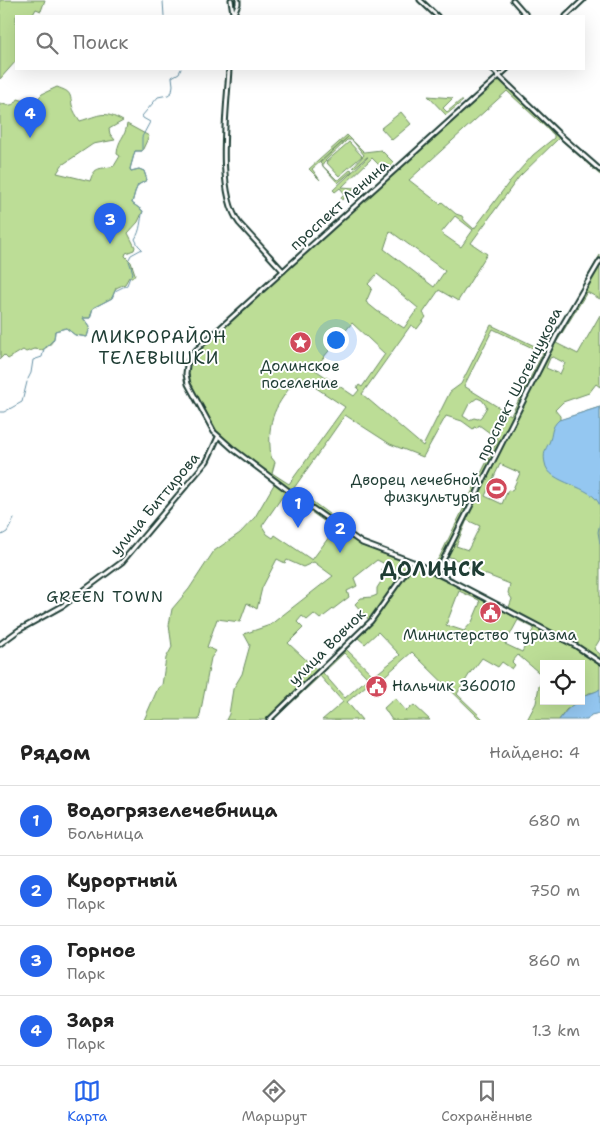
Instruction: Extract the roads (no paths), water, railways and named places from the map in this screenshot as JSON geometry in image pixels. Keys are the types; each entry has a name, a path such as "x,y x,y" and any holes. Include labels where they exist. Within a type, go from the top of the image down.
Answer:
{"street":[{"path":"230,0 233,15"},
{"path":"233,15 238,0"},
{"path":"420,0 436,15"},
{"path":"513,0 526,15"},
{"path":"567,15 583,0"},
{"path":"231,7 236,7"},
{"path":"229,70 224,159 228,198 239,223 283,271"},
{"path":"493,70 600,170"},
{"name":"проспект Ленина","path":"218,437 190,388 186,374 189,360 197,349 507,70"},
{"name":"проспект Шогенцукова","path":"436,574 554,339 600,262"},
{"path":"218,437 302,501 362,543 413,562 576,646 600,662"},
{"name":"улица Биттирова","path":"0,644 19,630 64,605 122,562 207,461 218,437"},
{"name":"улица Вовчок","path":"269,720 367,626 413,562"}],"water":[{"path":"600,407 600,506 589,493 554,476 548,470 544,457 553,428 559,420"},
{"path":"600,689 600,713 591,715 587,720 559,720 574,705 585,705 585,696"}],"waterway":[{"path":"163,1 164,15"},
{"path":"129,259 131,255 142,249 135,239 143,211 132,203 138,185 147,180 144,171 139,169 131,171 130,169 135,151 142,151 142,137 150,122 142,116 158,97 172,92 172,77 180,70"},
{"path":"129,261 133,273 131,275"},
{"path":"28,379 33,360 42,357 44,349 54,339 55,331 66,328 75,335 87,337 90,327 83,318 90,318 93,308 112,298 115,291 127,285 130,277"},
{"path":"0,412 4,412 22,402 27,382"},
{"path":"0,536 7,532 14,519"},
{"path":"600,523 598,532 600,543"}],"place":[{"name":"Заря","path":"30,138"},
{"name":"Горное","path":"110,244"},
{"name":"Долинское поселение","path":"300,343"},
{"name":"Дворец лечебной физкультуры","path":"496,489"},
{"name":"Водогрязелечебница","path":"298,528"},
{"name":"Курортный","path":"340,553"},
{"name":"Министерство туризма","path":"490,612"},
{"name":"Нальчик 360010","path":"376,686"}],"district":[{"name":"МИКРОРАЙОН ТЕЛЕВЫШКИ","path":"159,347"},
{"name":"ДОЛИНСК","path":"433,569"},
{"name":"GREEN TOWN","path":"105,596"}]}
